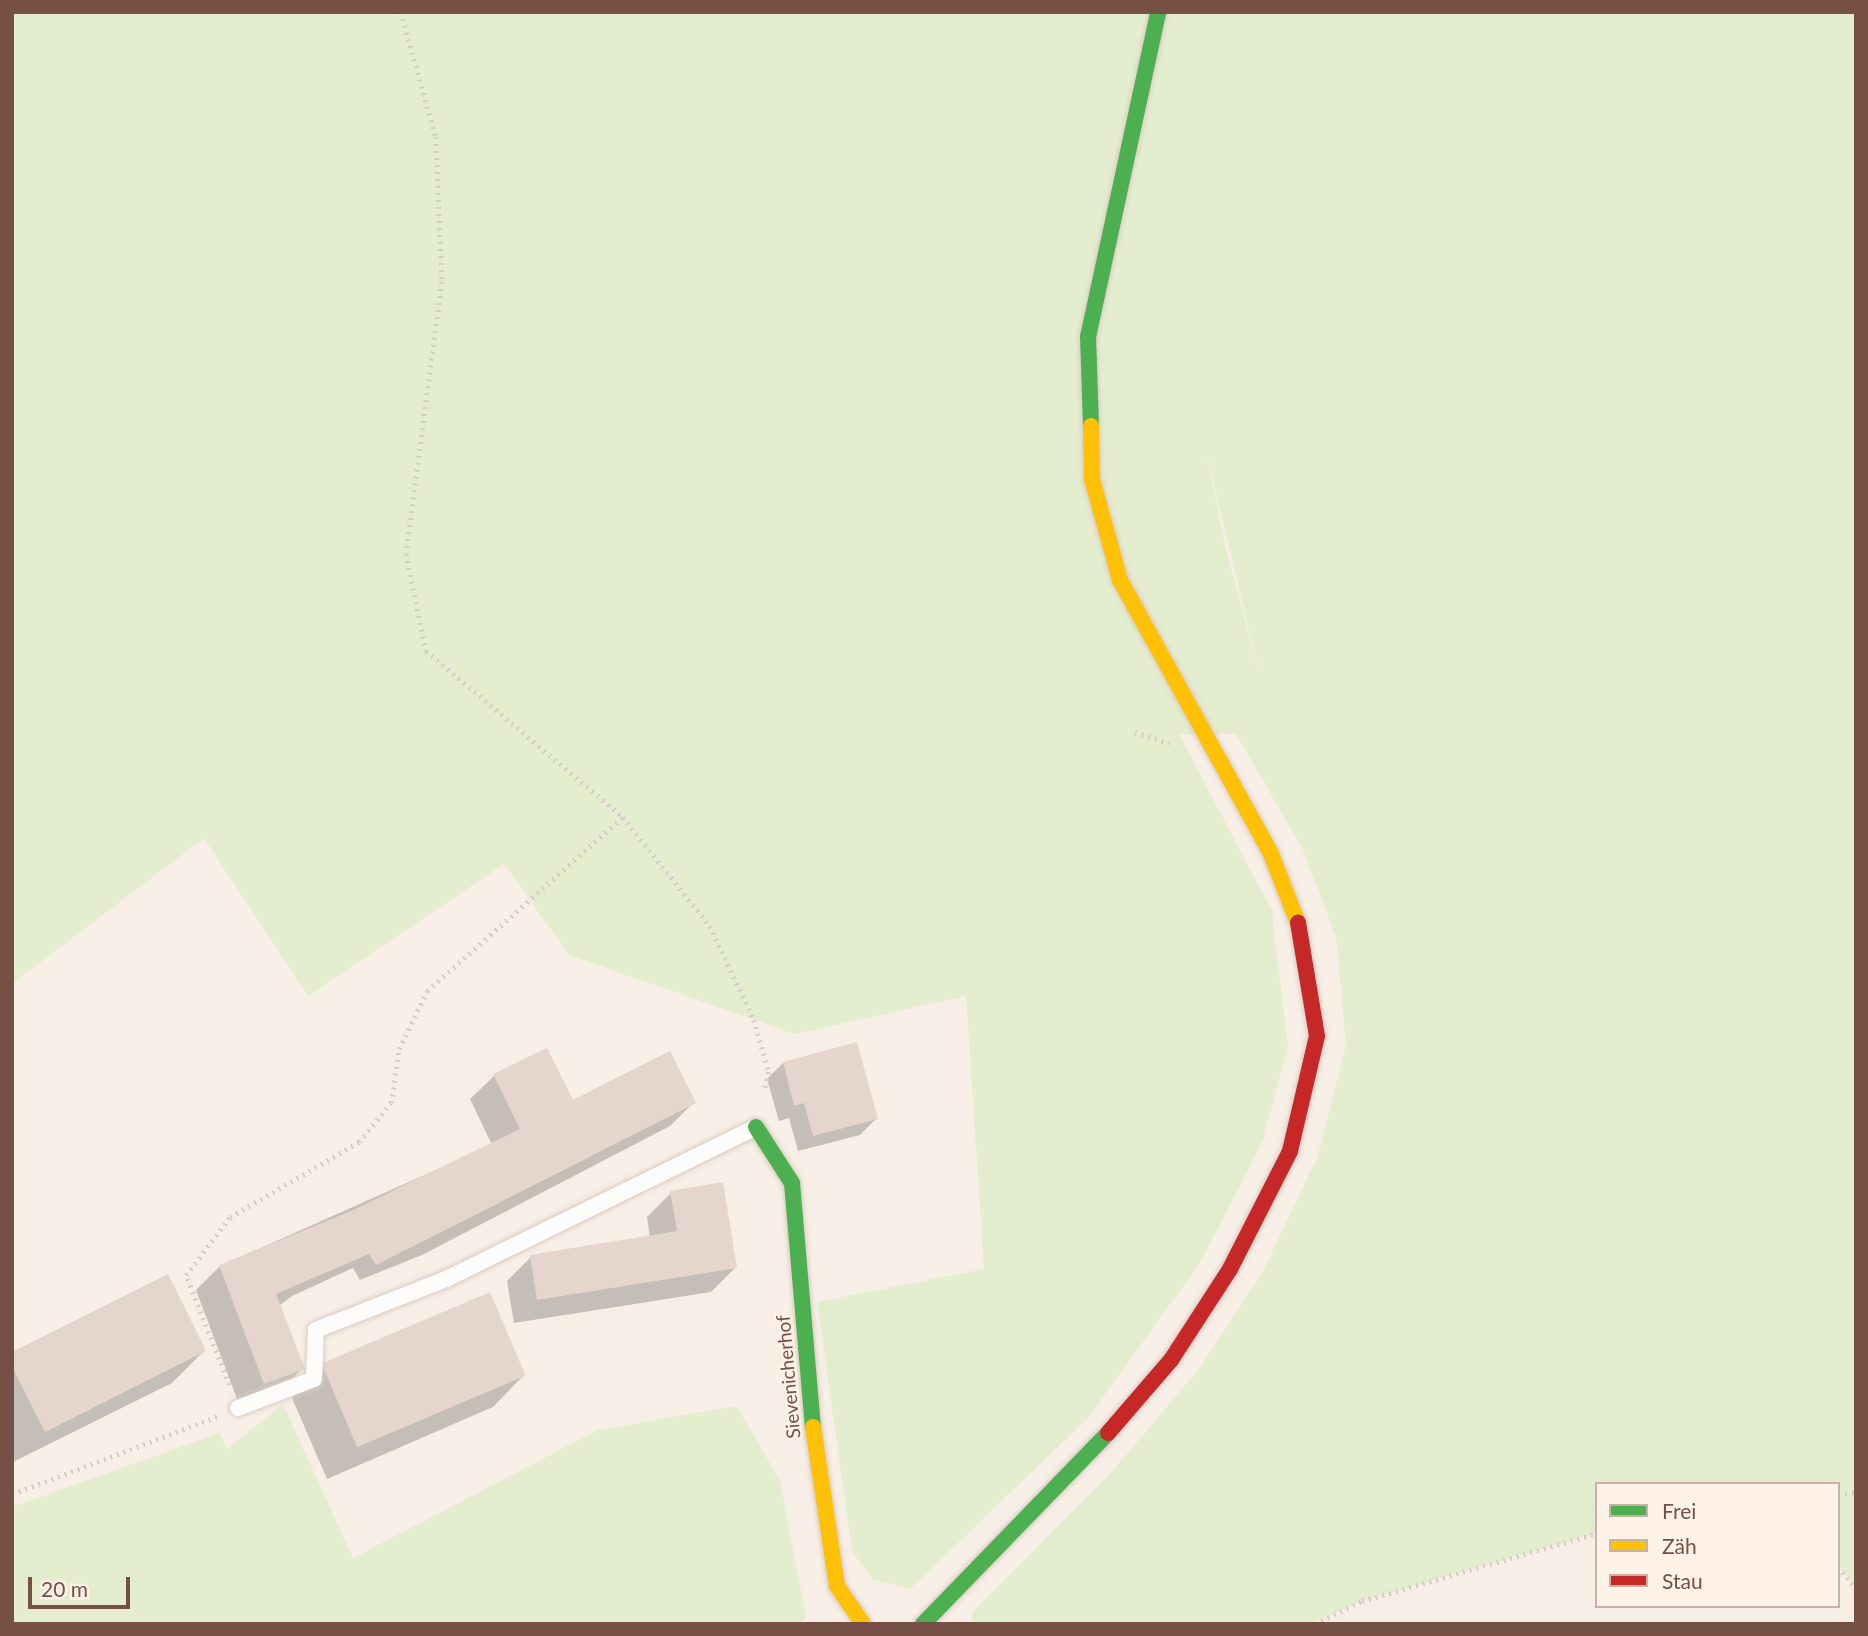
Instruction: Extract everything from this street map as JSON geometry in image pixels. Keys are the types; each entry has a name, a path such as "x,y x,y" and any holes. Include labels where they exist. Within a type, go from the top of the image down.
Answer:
{"main road":[{"path":"923,1624 1087,1458 1171,1360 1230,1269 1290,1151 1317,1036 1306,944 1270,854 1120,580 1092,479 1088,337 1158,12"},
{"name":"Sievenicherhof","path":"756,1127 792,1183 820,1499 837,1586 863,1624"}],"lane":[{"path":"239,1408 314,1379 316,1330 471,1268 756,1127"}],"path":[{"path":"401,12 436,137 442,282 406,554 426,651 622,817 710,926 754,1020 769,1072 756,1127"},
{"path":"12,1494 239,1408 186,1275 230,1217 359,1142 391,1103 399,1049 427,991 622,817"},
{"path":"1315,1624 1362,1601 1595,1535"},
{"path":"1840,1569 1856,1588"}],"green space":[{"path":"12,12 1856,12 1856,1588 1840,1569 1840,1482 1595,1482 1595,1534 1362,1601 1311,1624 972,1624 973,1612 1116,1467 1199,1369 1263,1271 1317,1158 1346,1046 1336,937 1303,850 1236,734 1179,734 1272,911 1288,1047 1263,1140 1200,1263 1088,1418 910,1589 872,1579 852,1551 817,1302 984,1269 966,996 795,1034 569,955 504,864 308,996 204,838 12,984","holes":["1206,452 1259,673 1226,549"]},
{"path":"283,1404 353,1558 598,1430 737,1406 780,1481 806,1617 801,1624 12,1624 12,1507 220,1433 227,1449"}],"building":[{"path":"857,1042 878,1119 813,1136 804,1103 794,1106 783,1062"},
{"path":"547,1048 573,1100 670,1051 696,1103 376,1265 369,1254 276,1294 305,1369 264,1384 219,1265 351,1211 520,1129 493,1074"},
{"path":"723,1182 737,1268 537,1300 530,1255 677,1231 670,1191"},
{"path":"168,1274 206,1351 45,1432 12,1367 12,1352"},
{"path":"490,1292 526,1376 357,1447 322,1364"}],"traffic: fast":[{"path":"1091,426 1088,337 1158,12"},
{"path":"756,1127 792,1183 813,1427"},
{"path":"923,1624 1108,1433"}],"traffic: slow":[{"path":"1091,426 1092,479 1120,580 1271,854 1298,923"},
{"path":"813,1427 837,1586 863,1624"}],"traffic: jam":[{"path":"1108,1433 1171,1360 1230,1269 1290,1151 1317,1036 1298,923"}]}
